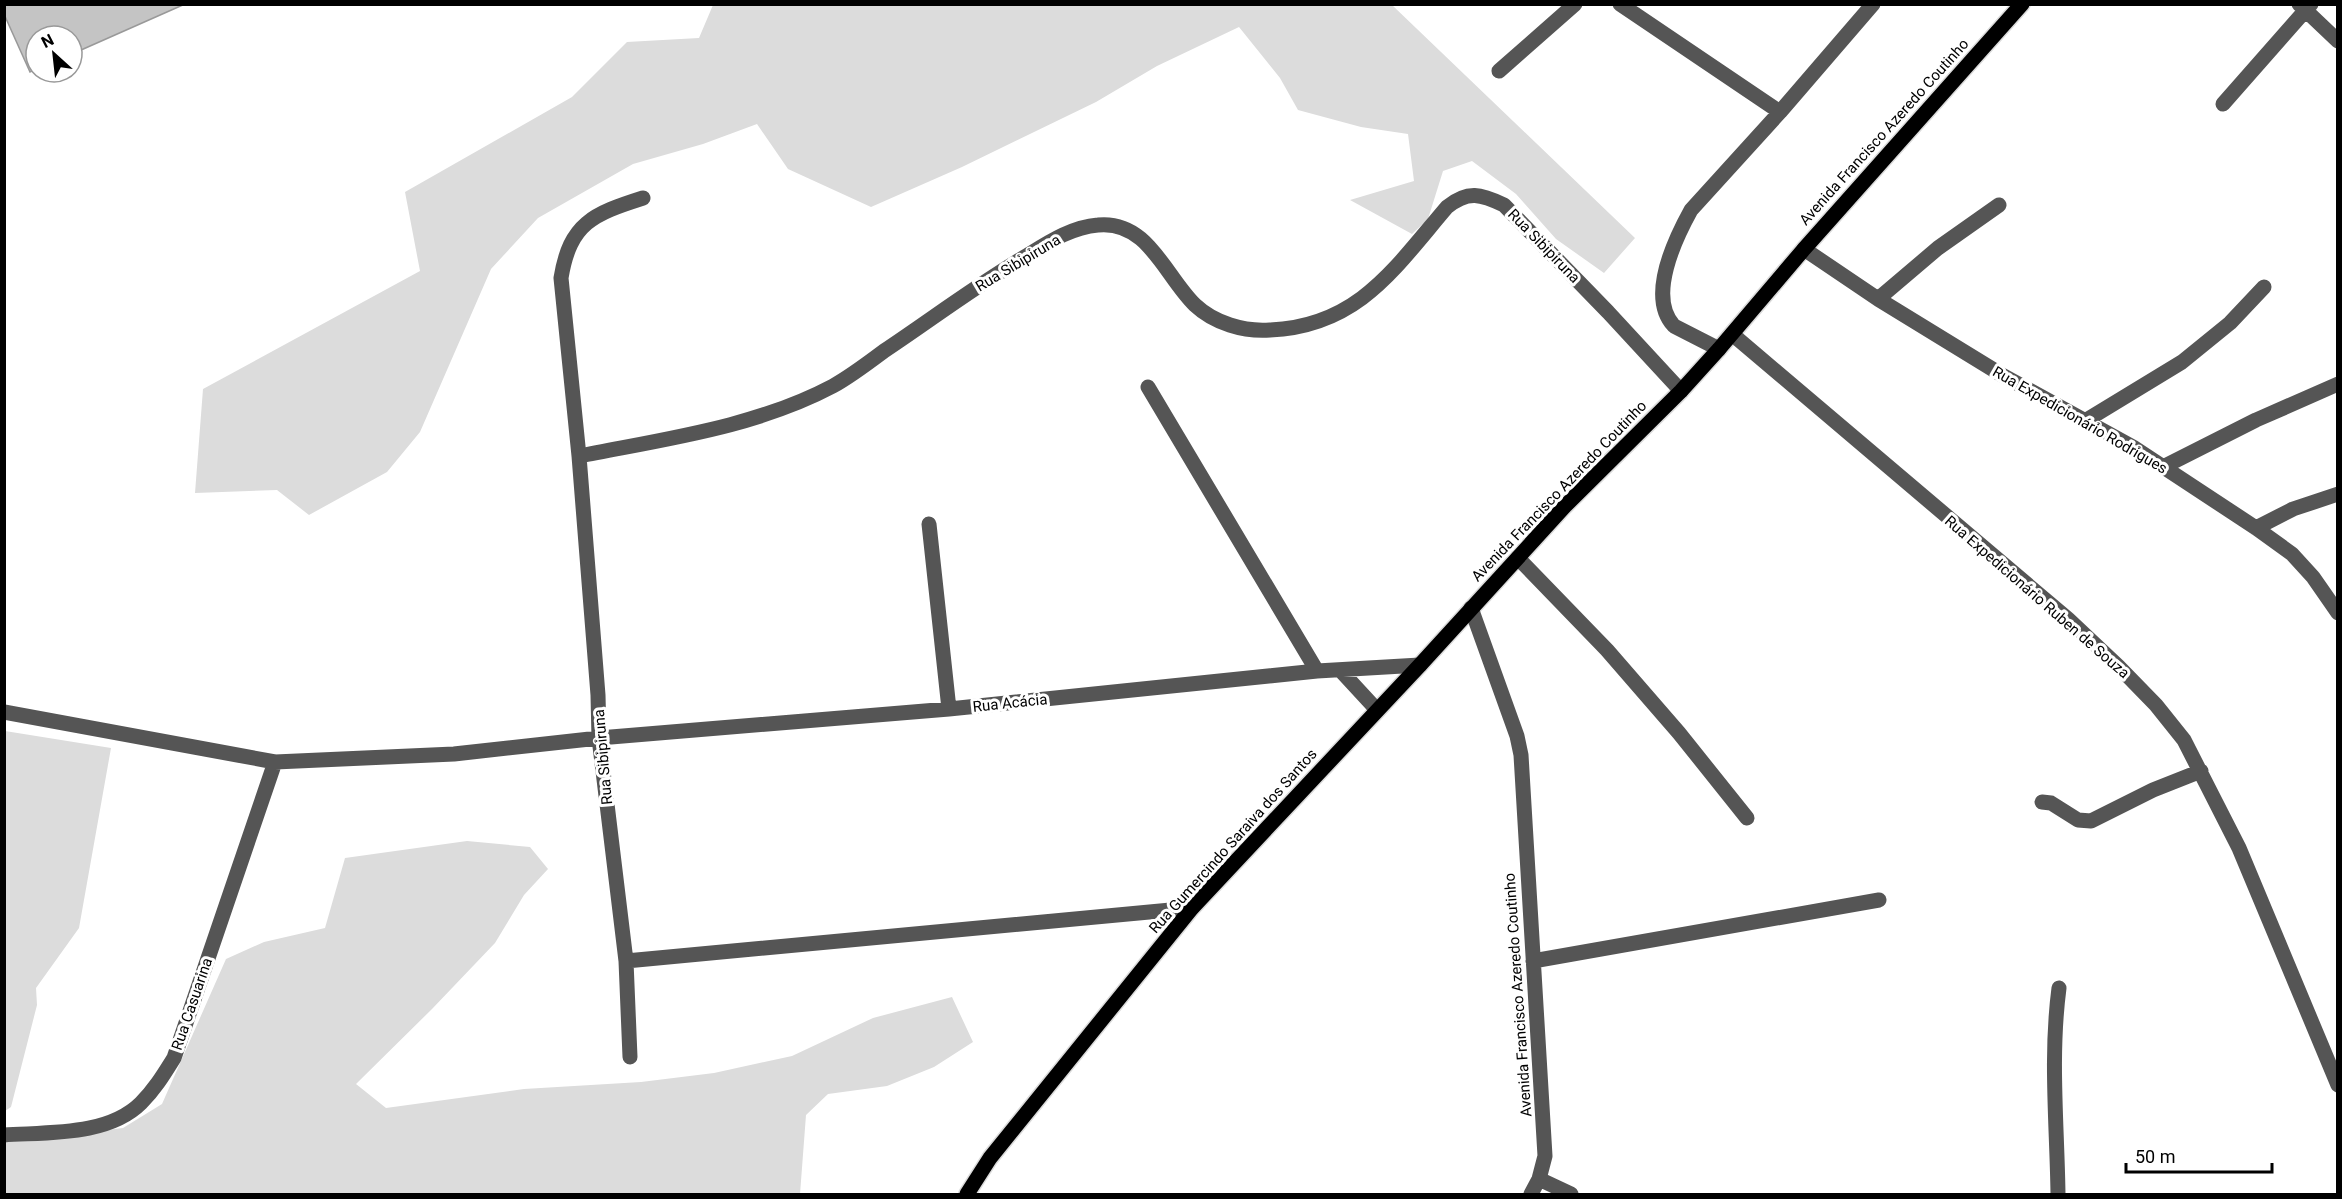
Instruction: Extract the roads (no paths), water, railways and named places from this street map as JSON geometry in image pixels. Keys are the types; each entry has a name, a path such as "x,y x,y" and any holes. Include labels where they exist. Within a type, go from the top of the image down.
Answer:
{"main road":[{"name":"Avenida Francisco Azeredo Coutinho","path":"1471,608 1565,506 1681,391 2022,4"},
{"name":"Rua Gumercindo Saraiva dos Santos","path":"967,1194 990,1158 1192,909 1471,608"}],"street":[{"path":"1499,70 1575,4"},
{"path":"1620,4 1780,112"},
{"path":"1719,349 1674,326 1668,320 1663,305 1662,286 1676,240 1691,210 1874,4"},
{"path":"2223,104 2305,7 2337,41"},
{"name":"Rua Sibipiruna","path":"579,456 737,422 789,406 836,384 1013,263 1063,236 1096,225 1123,227 1139,237 1150,246 1195,305 1214,320 1257,331 1311,325 1338,315 1377,287 1447,207 1455,201 1474,194 1504,205 1681,391"},
{"name":"Rua Sibipiruna","path":"630,1057 626,961 599,738 598,695 579,456 561,278 564,259 574,234 598,214 643,198"},
{"path":"1878,299 1938,248 1999,205"},
{"name":"Rua Expedicionário Rodrigues","path":"1804,249 1878,299 2002,375 2133,447 2256,528 2292,554 2313,577 2337,612"},
{"path":"2085,421 2182,362 2230,323 2264,287"},
{"name":"Rua Expedicionário Ruben de Souza","path":"1732,334 2059,612 2119,667 2156,705 2184,740 2240,848 2337,1084"},
{"path":"2163,467 2256,420 2337,384"},
{"path":"1148,387 1317,671"},
{"path":"2256,528 2293,509 2337,494"},
{"path":"929,524 949,709"},
{"path":"1518,558 1607,650 1747,818"},
{"name":"Avenida Francisco Azeredo Coutinho","path":"1471,608 1521,755 1545,1145 1545,1156 1539,1179 1531,1194"},
{"name":"Rua Acácia","path":"599,738 949,709 1317,671 1420,665"},
{"path":"1341,671 1377,710"},
{"path":"4,712 274,762 454,754 599,738"},
{"name":"Rua Casuarina","path":"4,1135 75,1130 111,1122 140,1105 159,1083 174,1058 274,762"},
{"path":"2042,802 2051,803 2078,820 2091,822 2153,790 2201,771"},
{"path":"1533,961 1879,900"},
{"path":"626,961 1192,909"},
{"path":"2058,1194 2053,1085 2059,988"},
{"path":"1539,1179 1571,1194"}]}
